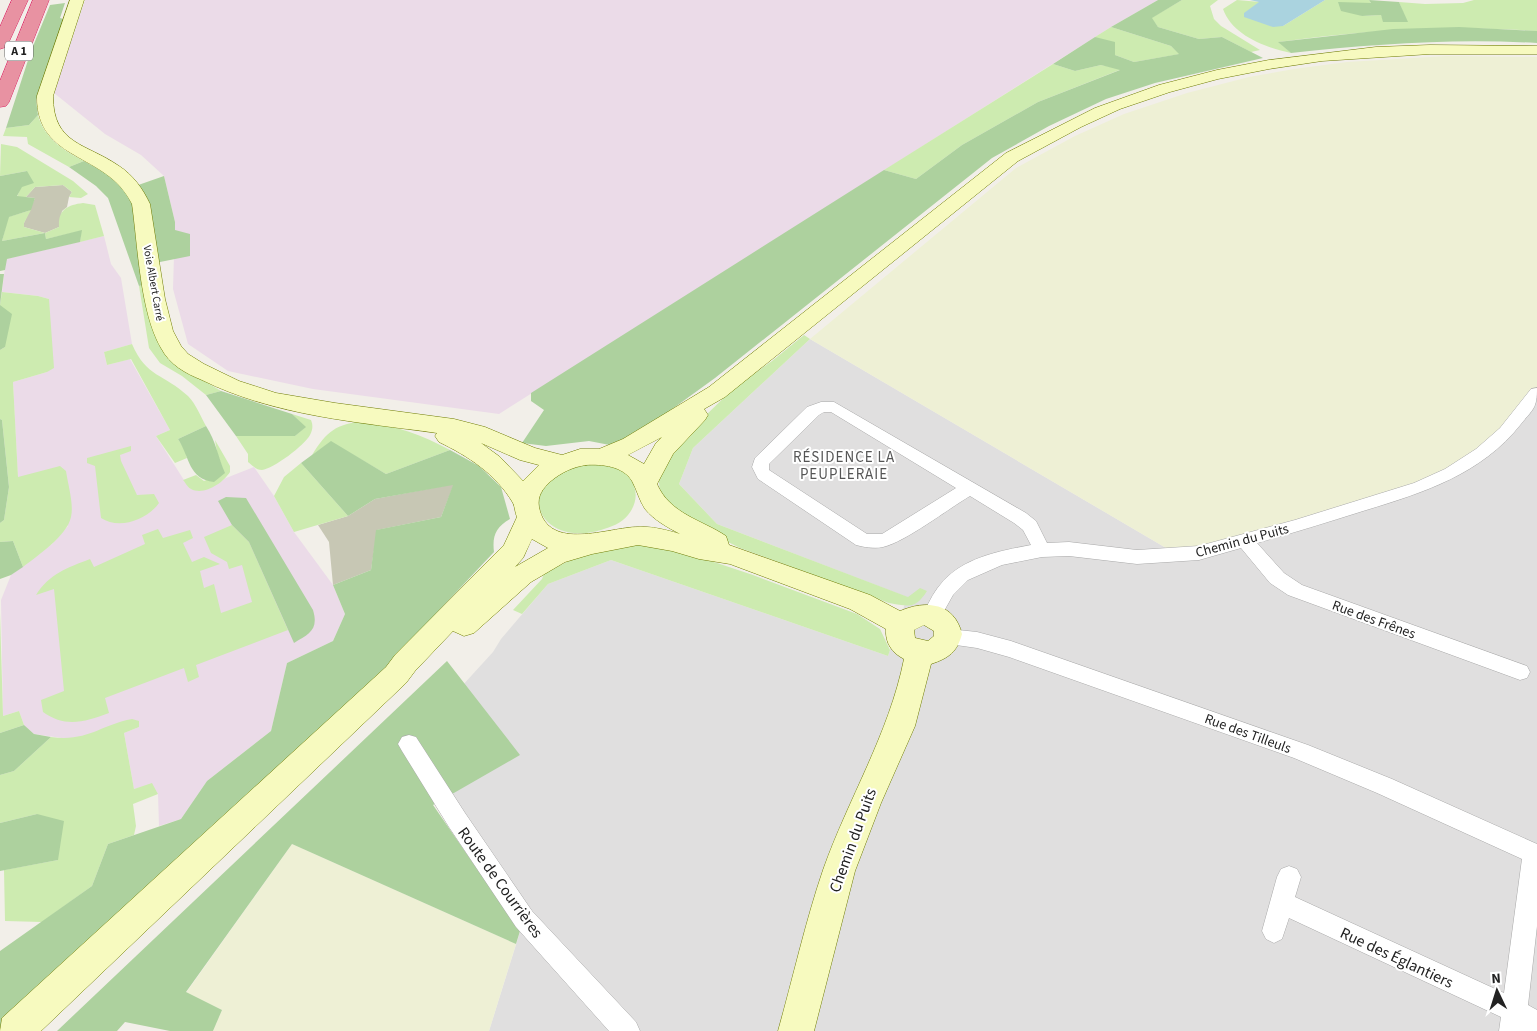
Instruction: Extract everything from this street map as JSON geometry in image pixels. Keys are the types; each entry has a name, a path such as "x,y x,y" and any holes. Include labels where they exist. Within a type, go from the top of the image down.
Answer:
{"highway":[{"name":"A 1","path":"0,44 20,0"},
{"name":"A 1","path":"0,102 40,0"}],"main road":[{"name":"Voie Albert Carré","path":"78,0 45,96 44,103 49,125 66,144 111,168 136,192 141,204 155,299 163,331 171,348 180,359 196,370 232,386 273,400 335,411 454,427 477,433 528,454 562,463"},
{"path":"24,1022 396,676 433,653 522,575 556,555 599,542 630,528 639,520 648,502 647,488 664,449 717,392 1012,157 1064,129 1114,106 1176,85 1285,61 1337,55 1431,49 1537,50"},
{"path":"600,457 618,451 639,440 685,409 717,392"},
{"name":"Voie Albert Carré","path":"423,424 468,446 486,458 504,473 528,511"},
{"path":"396,676 405,663 514,551 528,511 533,484 541,476 562,463 576,458 600,457 618,460 633,468 658,508 688,528 714,541 733,555"},
{"path":"528,511 538,531 553,539 571,544 638,536 672,541 699,549 733,555 860,602 901,624"},
{"path":"932,615 944,624 949,637 947,642 936,651 920,653 904,646 899,632 901,624 915,616 932,615"},
{"name":"Chemin du Puits","path":"796,1031 839,871 868,796 900,726 920,653"}],"street":[{"name":"Chemin du Puits","path":"932,615 946,590 961,575 1000,558 1042,550 1069,549 1111,555 1157,557 1199,553 1420,487 1451,473 1482,453 1506,432 1537,393"},
{"path":"969,488 888,539 880,542 869,542 862,540 764,475 760,471 759,466 813,411 821,407 834,406 969,488 1030,526 1042,550"},
{"name":"Rue des Frênes","path":"1244,540 1277,578 1295,590 1520,672"},
{"name":"Rue des Tilleuls","path":"949,637 959,636 974,639 1163,701 1324,761 1536,855"},
{"name":"Route de Courrières","path":"409,744 457,820 524,919 627,1031"},
{"path":"1512,1021 1536,855"},
{"path":"1274,931 1289,877"},
{"name":"Rue des Églantiers","path":"1282,903 1512,1021 1537,1024"}],"shaded area":[{"path":"85,0 1158,0 1111,27 499,414 313,389 228,371 188,344 173,289 175,222 164,176 141,155 105,134 54,93"},
{"path":"1447,56 1537,57 1537,393 1506,432 1451,473 1178,555 810,339 1016,168 1075,136 1124,114 1187,93 1249,77 1347,62"},
{"path":"63,185 72,192 67,207 62,211 59,227 45,233 24,227 35,198 26,197 35,187"},
{"path":"104,236 111,264 121,278 132,344 104,352 107,365 130,359 170,430 156,436 189,488 195,490 208,489 226,478 254,467 274,496 294,532 333,585 345,614 333,641 287,663 271,731 207,781 181,819 159,826 158,794 152,784 134,789 124,733 139,727 69,739 34,734 24,725 19,711 3,716 1,600 11,575 52,544 68,526 18,478 13,382 47,372 49,299 2,292 6,259"},
{"path":"810,339 1178,555 1506,432 1537,393 1537,1031 489,1031 524,919 409,744 493,652 501,639 548,584 611,560 888,656 907,597 717,524 679,484 693,448"},
{"path":"454,484 441,517 377,530 371,570 333,585 329,542 318,525 348,516 375,499"},
{"path":"292,844 516,944 489,1031 213,1031 222,1010 186,993"}],"green space":[{"path":"1158,0 1182,0 1152,18 1158,27 1199,39 1222,37 1263,58 1155,83 1106,99 1049,126 992,158 715,378 635,436 615,446 589,441 546,446 522,443 544,410 531,401 531,393 884,170 916,179 962,145 1038,102 1120,70 1101,65 1075,71 1053,64 1095,37 1115,42 1115,55 1134,62 1179,54 1171,46 1111,27"},
{"path":"1182,0 1218,0 1210,6 1214,19 1221,26 1260,50 1251,52 1222,37 1199,39 1158,27 1151,18"},
{"path":"1237,0 1260,2 1245,13 1283,26 1325,0 1369,0 1371,3 1339,3 1362,16 1381,15 1384,22 1407,22 1399,2 1425,4 1463,3 1474,0 1537,0 1537,31 1472,28 1408,30 1343,34 1279,42 1291,53 1261,44 1234,26 1227,18 1223,9"},
{"path":"1369,0 1399,2 1408,22 1383,22 1381,15 1362,16 1341,11 1338,2 1371,3"},
{"path":"65,3 60,18 67,20 36,100 38,115 29,125 6,128 31,51 50,5"},
{"path":"1111,27 1171,46 1180,54 1134,62 1115,55 1095,37"},
{"path":"1459,27 1537,31 1537,43 1476,41 1414,43 1291,53 1278,42 1393,29"},
{"path":"1053,64 1075,71 1101,65 1122,69 1038,102 962,145 916,179 884,170"},
{"path":"38,115 45,130 56,143 84,161 69,167 28,144 27,137 3,136 6,128 29,125"},
{"path":"1,144 17,147 73,181 88,194 81,198 69,197 72,192 63,185 35,187 26,197 17,197 27,171 0,176"},
{"path":"84,161 107,174 124,190 164,176 175,222 175,230 190,234 190,256 145,265 146,284 139,286 108,198 96,186 69,167"},
{"path":"27,171 34,183 22,187 17,196 35,198 31,210 9,217 2,241 45,233 46,239 82,230 80,242 7,259 5,270 0,271 0,176"},
{"path":"83,203 95,205 104,236 80,242 81,231 46,239 45,233 59,227 60,216 65,209 72,205"},
{"path":"31,210 24,223 24,227 45,233 2,241 8,217"},
{"path":"0,274 4,274 0,305"},
{"path":"146,284 178,365 221,391 206,395 182,376 160,363 149,348 139,286"},
{"path":"2,292 49,299 54,368 47,372 13,382 18,477 60,466 66,471 72,506 71,517 64,531 51,545 23,567 13,541 0,542 0,523 4,520 9,487 2,420 0,419 0,350 5,347 0,305"},
{"path":"0,305 12,314 5,347 0,350"},
{"path":"804,335 810,339 693,448 679,484 717,524 908,597 920,588 927,591 915,604 906,606 889,603 740,548 694,525 661,498 658,476 674,446 734,388"},
{"path":"132,344 143,363 191,399 206,426 178,439 185,450 187,458 175,463 156,436 170,430 131,359 107,365 104,352"},
{"path":"221,391 292,414 306,427 295,436 236,436 206,395"},
{"path":"292,414 311,420 312,429 310,435 296,450 273,466 262,470 254,467 248,462 248,454 236,436 295,436 305,427"},
{"path":"0,419 2,420 9,487 4,520 0,523"},
{"path":"364,421 409,432 450,450 386,474 331,442 312,455 333,430 346,424"},
{"path":"206,426 215,443 225,473 214,482 199,477 194,472 178,439"},
{"path":"215,440 230,466 230,472 218,484 207,490 196,491 191,489 183,480 196,475 204,481 224,473"},
{"path":"331,441 386,474 450,450 479,466 501,487 510,519 501,525 494,537 494,552 382,671 0,1028 0,951 92,886 108,844 181,819 207,781 271,731 287,663 333,641 345,614 333,585 371,570 376,530 441,517 453,485 375,499 348,516 301,463"},
{"path":"131,446 131,451 120,455 137,495 154,494 159,503 147,514 132,521 116,523 108,521 101,518 95,466 87,463 87,458"},
{"path":"301,463 348,516 294,532 274,496 284,477"},
{"path":"594,463 613,466 627,474 636,494 633,508 623,520 601,530 578,533 560,530 547,521 540,508 540,495 549,481 566,470"},
{"path":"226,497 246,498 313,610 315,617 314,627 308,634 294,643 249,542 232,525 218,501"},
{"path":"232,525 249,542 288,630 196,665 199,677 188,682 184,668 105,698 109,713 83,721 67,722 51,717 43,712 41,700 64,691 54,589 36,595 47,582 66,569 90,559 94,567 145,544 142,535 158,529 163,538 190,530 193,538 183,543 192,562 204,557 220,564 200,571 204,588 214,584 221,613 252,602 242,565 229,569 227,562 211,553 204,537"},
{"path":"13,541 23,567 11,575 0,579 0,542"},
{"path":"643,542 672,548 753,575 857,614 880,629 890,650 888,656 611,560 548,584 522,614 513,610 542,579 544,573 577,557"},
{"path":"0,613 3,716 19,711 24,725 0,733"},
{"path":"447,661 520,755 433,805 520,931 516,944 292,844 186,992 222,1010 213,1031 170,1031 125,1022 117,1031 57,1031"},
{"path":"132,719 139,721 139,727 124,733 134,789 152,783 158,794 133,804 136,826 134,835 108,844 92,886 42,922 5,921 4,870 58,860 37,814 0,823 0,775 14,771 51,737 64,738 84,735"},
{"path":"24,725 34,734 51,737 14,771 0,775 0,733"},
{"path":"37,814 64,821 58,860 0,871 0,823"}],"water":[{"path":"1250,0 1325,0 1283,26 1273,27 1244,17 1244,13 1259,2"}],"district":[{"name":"RÉSIDENCE LA PEUPLERAIE","path":"844,466"}]}
